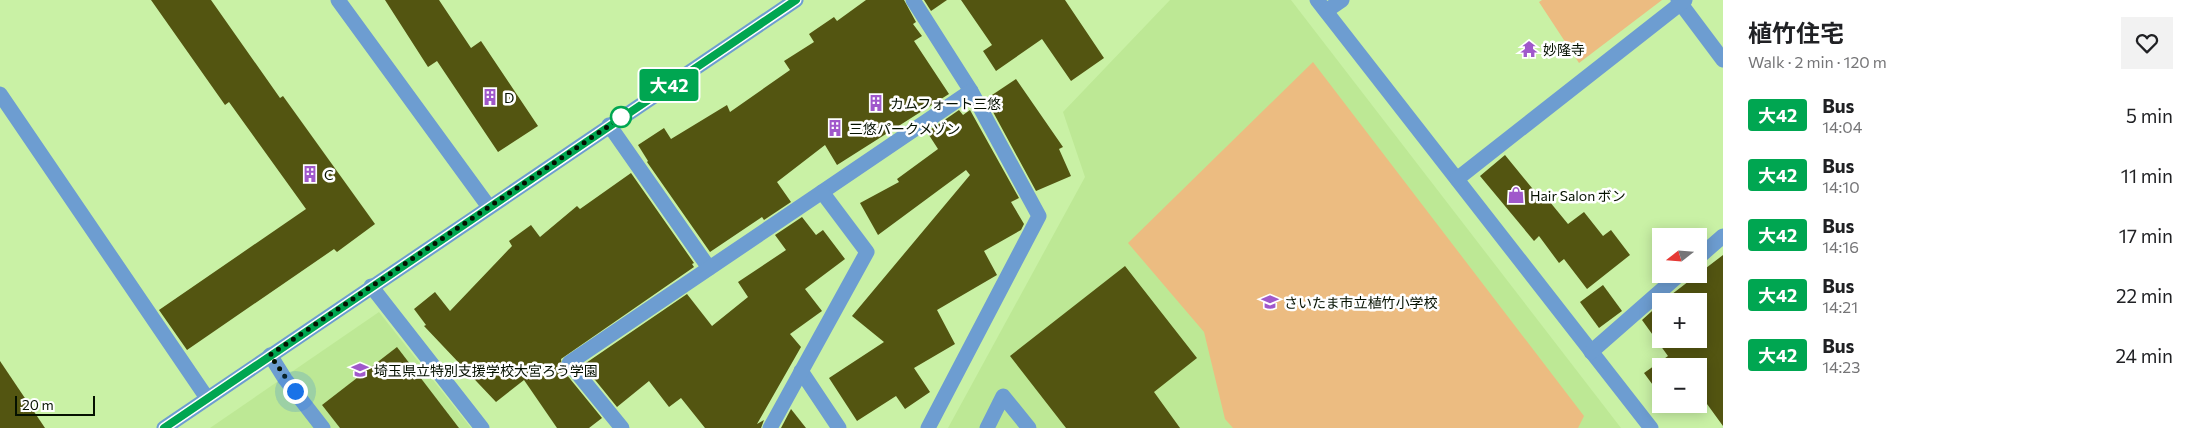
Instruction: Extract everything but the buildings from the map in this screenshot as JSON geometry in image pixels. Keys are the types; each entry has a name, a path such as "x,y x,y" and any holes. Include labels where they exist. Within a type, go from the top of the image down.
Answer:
{"street":[{"path":"338,0 489,207"},
{"path":"164,428 371,286 796,0"},
{"path":"913,0 971,91 1038,216 928,428"},
{"path":"1342,0 1321,6 1651,428"},
{"path":"1457,179 1681,1 1723,60"},
{"path":"622,428 569,363 971,91"},
{"path":"0,94 208,398"},
{"path":"609,125 708,268"},
{"path":"770,428 867,252 822,192"},
{"path":"1708,249 1723,236"},
{"path":"1591,352 1670,283"},
{"path":"371,286 482,428"},
{"path":"270,355 285,379 323,428"},
{"path":"801,371 839,428"},
{"path":"987,428 1003,396 1029,428"}],"shaded area":[{"name":"さいたま市立植竹小学校","path":"1170,0 1291,0 1621,428 948,428 1085,177 1063,112"},
{"path":"1542,0 1662,0 1579,63 1539,2"},
{"path":"1313,62 1584,416 1578,428 1233,428 1225,419 1204,332 1128,243"},
{"name":"埼玉県立特別支援学校大宮ろう学園","path":"379,312 471,428 210,428"}],"bus line":[{"name":"大42","path":"164,428 796,0"}],"place":[{"name":"妙隆寺","path":"1529,49"},
{"name":"D","path":"490,97"},
{"name":"カムフォート三悠","path":"876,103"},
{"name":"三悠パークメゾン","path":"835,128"},
{"name":"C","path":"310,174"},
{"name":"Hair Salon ボン","path":"1516,195"},
{"name":"さいたま市立植竹小学校","path":"1270,302"},
{"name":"埼玉県立特別支援学校大宮ろう学園","path":"360,370"}],"route":[{"path":"295,391 270,355 625,115 621,117"}]}
